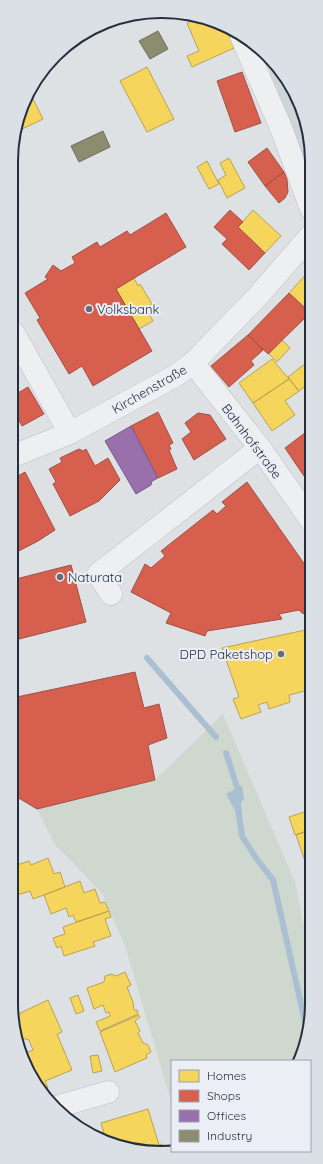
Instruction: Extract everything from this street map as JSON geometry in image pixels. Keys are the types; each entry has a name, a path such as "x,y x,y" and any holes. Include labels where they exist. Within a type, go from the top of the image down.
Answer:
{"street":[{"path":"245,45 281,128 305,193"},
{"name":"Kirchenstraße","path":"18,454 70,433 175,376 193,364 258,296 305,242"},
{"path":"18,341 70,433"},
{"name":"Bahnhofstraße","path":"193,364 260,448 305,512"},
{"path":"111,594 98,574 260,448"},
{"path":"62,1105 108,1092"}],"shaded area":[{"path":"267,65 286,90 297,115 304,143 305,166"},
{"path":"223,714 295,882 305,931 305,1012 300,1040 293,1060 171,1060 171,1101 125,946 102,893 55,845 37,809 155,780"}],"water":[{"path":"242,785 244,799 241,802 242,814 238,816 226,794"}],"building: Homes":[{"path":"191,21 199,23 229,35 234,48 192,67 187,56 199,51 187,23"},
{"path":"147,67 174,119 147,132 120,81"},
{"path":"33,99 43,119 22,129"},
{"path":"229,158 245,188 227,198 218,180 226,175 220,163"},
{"path":"207,161 219,184 209,189 197,167"},
{"path":"253,210 281,236 265,253 238,227"},
{"path":"305,276 305,307 289,293"},
{"path":"134,278 138,286 140,284 152,304 146,308 153,321 139,329 116,289"},
{"path":"282,340 290,348 277,362 269,354"},
{"path":"272,359 289,379 253,403 239,383"},
{"path":"305,364 305,386 299,391 288,377"},
{"path":"289,379 299,391 285,401 295,415 272,431 253,403"},
{"path":"305,630 305,691 289,695 290,702 269,709 267,702 258,705 261,712 241,719 233,699 239,697 222,648"},
{"path":"305,812 305,832 295,835 289,817"},
{"path":"305,832 305,861 296,835"},
{"path":"48,858 54,874 60,872 65,887 33,899 30,891 18,895 18,865 29,861 31,865"},
{"path":"80,881 84,893 95,889 100,903 105,902 109,911 76,922 73,915 69,917 66,908 51,914 44,895"},
{"path":"109,911 111,917 105,919 111,936 93,942 95,946 64,956 61,946 57,948 53,938 65,934 63,927"},
{"path":"125,972 131,985 127,987 133,1002 134,1010 137,1010 138,1014 100,1031 96,1022 110,1016 109,1012 106,1013 103,1005 94,1009 87,988 104,982 105,976 112,974 116,976"},
{"path":"78,995 84,1011 76,1014 70,998"},
{"path":"48,1000 62,1032 57,1034 72,1070 45,1081 48,1088 37,1074 29,1057 27,1051 28,1052 33,1050 29,1040 23,1038 18,1014"},
{"path":"139,1015 140,1017 135,1021 140,1031 138,1033 143,1043 148,1045 151,1052 146,1055 147,1058 115,1072 100,1032"},
{"path":"98,1055 102,1071 93,1073 90,1056"},
{"path":"148,1109 159,1145 162,1144 163,1146 143,1145 115,1138 104,1134 101,1123"}],"building: Shops":[{"path":"242,72 261,123 235,132 217,81"},
{"path":"267,148 284,172 265,186 248,162"},
{"path":"284,172 287,179 288,192 285,198 279,203 265,186"},
{"path":"230,210 243,222 238,227 265,253 249,270 222,244 227,239 214,227"},
{"path":"166,213 186,247 116,289 152,351 93,386 82,366 69,374 37,320 40,318 25,293 48,279 45,277 53,265 61,271 75,263 72,257 97,242 100,247 127,231 130,235"},
{"path":"289,293 305,308 305,318 268,354 248,335"},
{"path":"248,335 263,350 251,361 254,365 229,387 211,366"},
{"path":"28,387 44,414 22,426 18,418 18,393"},
{"path":"158,412 173,443 169,445 171,449 169,450 177,469 158,478 131,426"},
{"path":"198,413 210,415 226,439 194,460 182,439 191,432 185,423"},
{"path":"305,433 305,475 304,476 285,448"},
{"path":"79,449 83,451 86,449 95,466 108,458 120,480 99,501 70,516 53,484 56,482 49,469 62,462 60,458"},
{"path":"25,472 55,530 18,551 18,476"},
{"path":"247,482 305,565 305,612 303,614 299,610 279,614 282,619 207,631 205,636 166,623 171,613 131,592 145,564 151,568 165,556 161,551 213,510 217,514 226,506 222,502"},
{"path":"71,565 86,622 19,639 18,578"},
{"path":"135,672 144,708 159,704 167,738 148,745 155,780 37,809 18,798 18,697"}],"building: Offices":[{"path":"131,426 158,478 152,481 151,485 136,494 105,441"}],"building: Industry":[{"path":"158,31 168,49 150,59 139,41"},
{"path":"103,131 110,147 79,162 71,146"}],"waterway":[{"path":"147,658 216,737"},
{"path":"226,753 237,787 238,795"},
{"path":"238,808 242,836 256,858 273,880 304,1019"}],"place":[{"name":"Volksbank","path":"89,309"},
{"name":"Naturata","path":"60,577"},
{"name":"DPD Paketshop","path":"281,654"}]}
